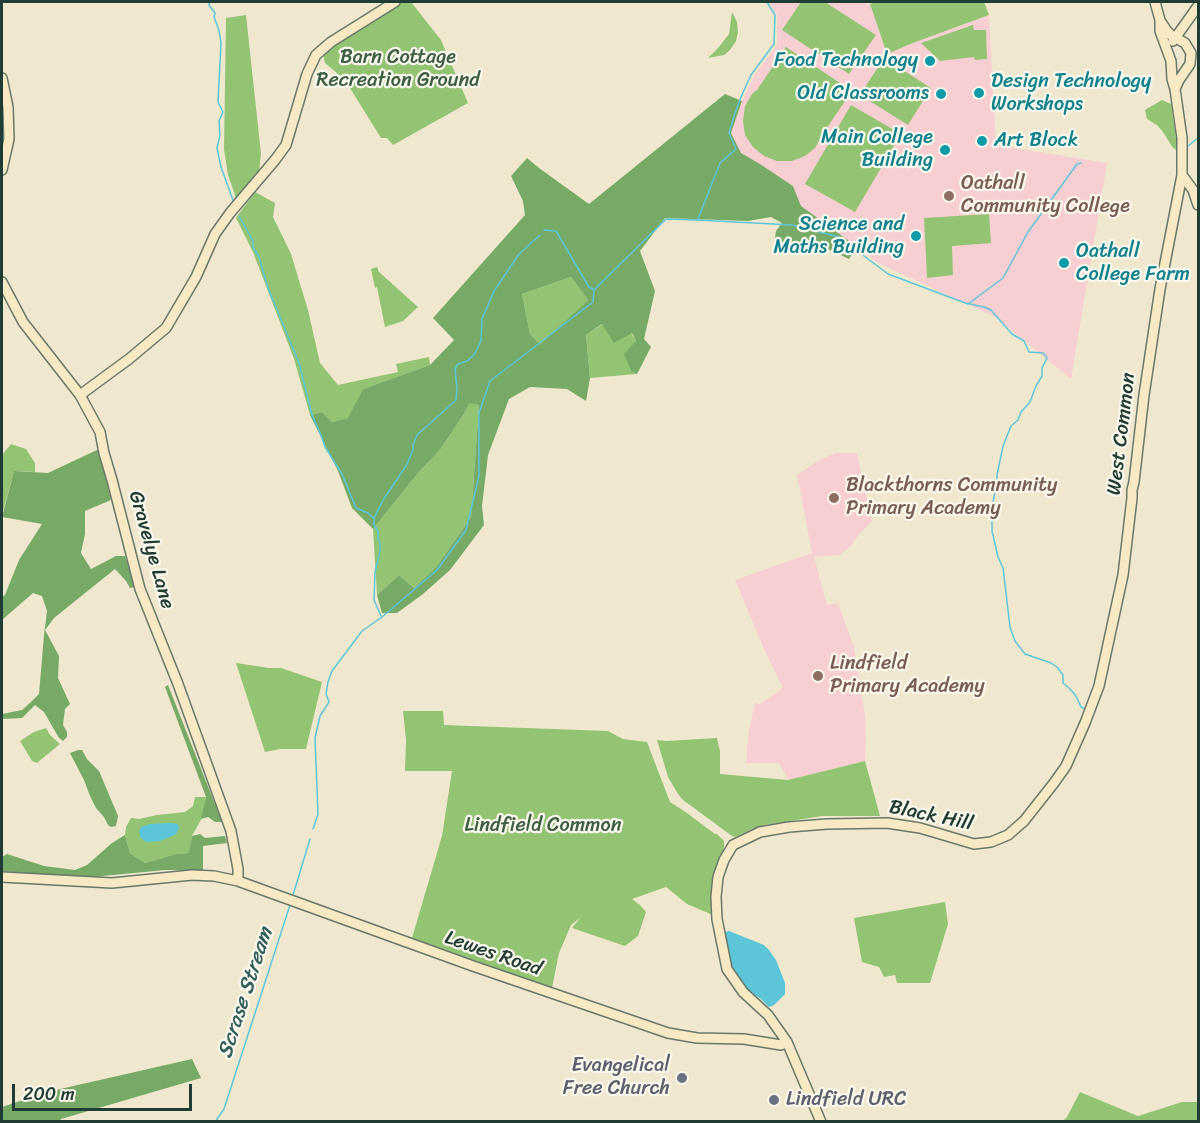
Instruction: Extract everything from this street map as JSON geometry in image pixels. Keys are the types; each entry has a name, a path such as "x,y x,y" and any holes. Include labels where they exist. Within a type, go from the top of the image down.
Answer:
{"main road":[{"path":"80,395 166,328 196,277 215,234 286,145 307,74 316,55 331,42 395,2"},
{"path":"1155,2 1161,22 1175,46 1179,68 1187,67"},
{"path":"1175,46 1198,6"},
{"path":"1161,22 1172,28 1185,25"},
{"path":"1161,22 1160,31 1165,46 1175,46 1191,53 1190,64 1175,89"},
{"name":"West Common","path":"1060,775 1085,723 1099,686 1124,575 1146,383 1160,289 1182,175 1182,138 1172,79 1175,46"},
{"path":"2,78 8,107 9,140 2,170"},
{"path":"1182,175 1193,190 1198,205"},
{"name":"Gravelye Lane","path":"2,282 23,322 80,395 100,432 140,589 178,684 231,831 238,868 238,881"},
{"name":"Black Hill","path":"787,1042 768,1015 743,992 727,969 717,919 716,897 718,877 733,845 760,832 789,826 869,823 920,828 974,844 991,843 1008,835 1020,825 1060,775"},
{"name":"Lewes Road","path":"2,877 112,883 192,875 214,876 238,881 473,966 668,1033 697,1038 744,1039 781,1045 787,1042"},
{"path":"787,1042 820,1122"}],"shaded area":[{"name":"Oathall Community College","path":"769,2 865,2 867,5 870,4 887,54 989,15 996,145 1107,163 1071,379 995,317 878,263 801,206 793,186 741,153 731,133 742,101 755,74 777,45 777,15"},
{"name":"Lindfield Primary Academy","path":"836,453 857,453 872,521 852,545 840,555 814,557 827,605 838,603 854,647 865,716 865,761 788,780 779,763 746,763 749,730 755,703 760,704 783,688 735,580 812,553 797,475 821,459"}],"green space":[{"name":"Barn Cottage Recreation Ground","path":"399,2 411,2 441,40 468,103 393,145 387,138 381,138 345,80 325,63 323,55 334,43"},
{"path":"801,2 825,2 876,35 849,74 782,30"},
{"path":"876,2 984,2 989,15 887,54 870,4"},
{"path":"732,12 737,22 736,41 724,55 708,58 729,34"},
{"path":"246,15 261,154 259,172 236,198 228,175 224,149 226,18"},
{"path":"973,25 974,30 986,30 987,59 975,60 974,57 940,61 921,43"},
{"path":"786,47 852,91 815,148 805,156 792,161 777,161 764,156 753,147 745,135 743,121 745,106"},
{"path":"884,58 931,88 908,125 860,95"},
{"path":"725,94 742,101 731,133 741,153 793,186 801,206 856,246 849,259 804,238 798,252 774,245 776,231 782,223 771,217 748,221 665,218 640,251 655,291 644,339 651,347 637,374 632,372 624,354 636,341 632,333 614,343 602,324 586,335 590,378 586,401 567,389 530,387 509,399 488,455 482,506 484,525 450,570 423,594 397,613 382,613 377,595 399,575 414,588 437,566 471,517 479,405 469,403 440,450 373,529 352,508 338,471 310,415 322,412 332,422 348,418 363,389 430,365 454,340 433,318 525,215 523,201 511,176 527,158 589,204","holes":["571,277 588,300 540,345 530,334 522,294"]},
{"path":"1162,100 1171,104 1178,151 1173,148 1157,125 1147,119 1145,110"},
{"path":"851,105 901,134 855,212 805,184"},
{"path":"255,192 275,203 273,217 291,254 308,310 320,363 338,385 398,372 396,364 429,357 430,365 363,389 349,418 332,422 322,412 310,415 294,359 253,252 236,218"},
{"path":"989,214 991,243 952,246 953,275 927,278 924,218"},
{"path":"377,267 378,271 418,307 403,321 385,327 371,269"},
{"path":"571,277 588,300 540,346 530,334 522,294"},
{"path":"603,324 631,333 636,341 632,372 637,374 590,378 586,335"},
{"path":"469,402 479,405 471,517 437,566 414,588 399,575 377,595 373,529 440,450 464,414"},
{"path":"11,444 26,449 35,463 35,472 14,471 2,515 2,455"},
{"path":"99,449 111,500 85,511 85,534 81,553 91,569 116,556 125,556 135,587 130,588 115,569 54,618 45,630 59,656 58,678 70,704 65,709 63,725 67,737 63,741 44,712 35,705 22,718 2,719 2,714 22,710 39,694 44,635 47,611 42,596 33,593 2,620 2,597 5,595 19,560 42,524 2,517 14,471 48,473"},
{"path":"236,663 281,668 322,682 306,749 280,749 265,752"},
{"path":"168,685 222,822 215,822 208,817 201,819 206,797 165,687"},
{"name":"Lindfield Common","path":"403,711 443,711 444,725 608,731 623,739 647,742 670,802 724,841 717,870 713,915 687,904 666,887 632,899 646,912 638,936 625,946 572,928 580,918 571,925 559,953 552,988 412,938 442,836 452,771 405,771 406,740"},
{"path":"46,728 60,744 37,763 32,761 20,741"},
{"path":"717,738 720,751 720,774 788,780 865,761 880,816 822,816 765,825 735,837 732,836 678,794 668,777 657,740"},
{"path":"82,750 99,771 118,816 116,826 108,825 90,796 70,753"},
{"path":"195,797 206,797 202,818 192,836 190,853 176,854 145,863 130,853 125,835 131,818 139,819 185,812 193,806"},
{"path":"200,834 205,838 225,836 227,843 203,846 203,870 165,870 82,878 2,871 2,857 7,854 44,866 75,870 87,865 125,835 130,853 145,863 176,854 189,853 192,836"},
{"path":"945,902 948,924 930,983 897,983 895,975 884,977 879,967 862,962 854,918"},
{"path":"192,1059 201,1078 60,1121 2,1121 2,1107 47,1092"},
{"path":"1080,1092 1138,1116 1182,1102 1198,1102 1198,1121 1056,1121 1067,1117"}],"water":[{"path":"178,824 179,829 175,835 160,841 146,842 140,837 141,827"},
{"path":"729,931 764,945 776,960 785,983 785,994 774,1005 769,1007 739,980 726,949 725,932"}],"waterway":[{"path":"209,2 215,13 221,43 218,102 223,112 219,121 220,135 217,148 234,203"},
{"path":"698,219 720,163 736,149 729,133 741,97 751,75 774,44 775,15 767,2"},
{"name":"Scrase Stream","path":"1188,146 1198,138"},
{"name":"Scrase Stream","path":"595,289 666,219 697,220 792,225 839,237 888,274 968,304 1003,278 1028,232 1077,164 1081,163"},
{"path":"239,216 253,241 253,247 259,257 268,288 299,363 312,415 325,447 342,474 356,508 373,518"},
{"path":"544,230 556,231 589,287 594,290"},
{"path":"381,616 374,600 375,572 380,551 374,518 406,466 417,435 456,400 455,369 458,364 474,355 481,341 482,319 494,291 519,254 540,235"},
{"name":"Scrase Stream","path":"313,829 318,814 315,738 320,716 329,702 326,694 332,671 362,631 437,570 466,530 479,476 479,413 490,381 593,302 594,290"},
{"path":"970,304 991,310 1012,334 1024,341 1029,352 1043,353 1047,358 1042,368 1042,376 1030,402 1011,426 1003,446 992,507 992,531 1003,568 1010,627 1015,641 1025,654 1057,667 1063,675 1063,683 1085,709"},
{"name":"Scrase Stream","path":"293,895 310,839"},
{"name":"Scrase Stream","path":"215,1122 224,1109 290,905"}],"place":[{"name":"Food Technology","path":"930,61"},
{"name":"Design Technology Workshops","path":"979,93"},
{"name":"Old Classrooms","path":"941,94"},
{"name":"Art Block","path":"982,141"},
{"name":"Main College Building","path":"945,150"},
{"name":"Oathall Community College","path":"949,196"},
{"name":"Science and Maths Building","path":"916,236"},
{"name":"Oathall College Farm","path":"1064,263"},
{"name":"Blackthorns Community Primary Academy","path":"834,498"},
{"name":"Lindfield Primary Academy","path":"818,676"},
{"name":"Evangelical Free Church","path":"682,1078"},
{"name":"Lindfield URC","path":"774,1100"}]}
